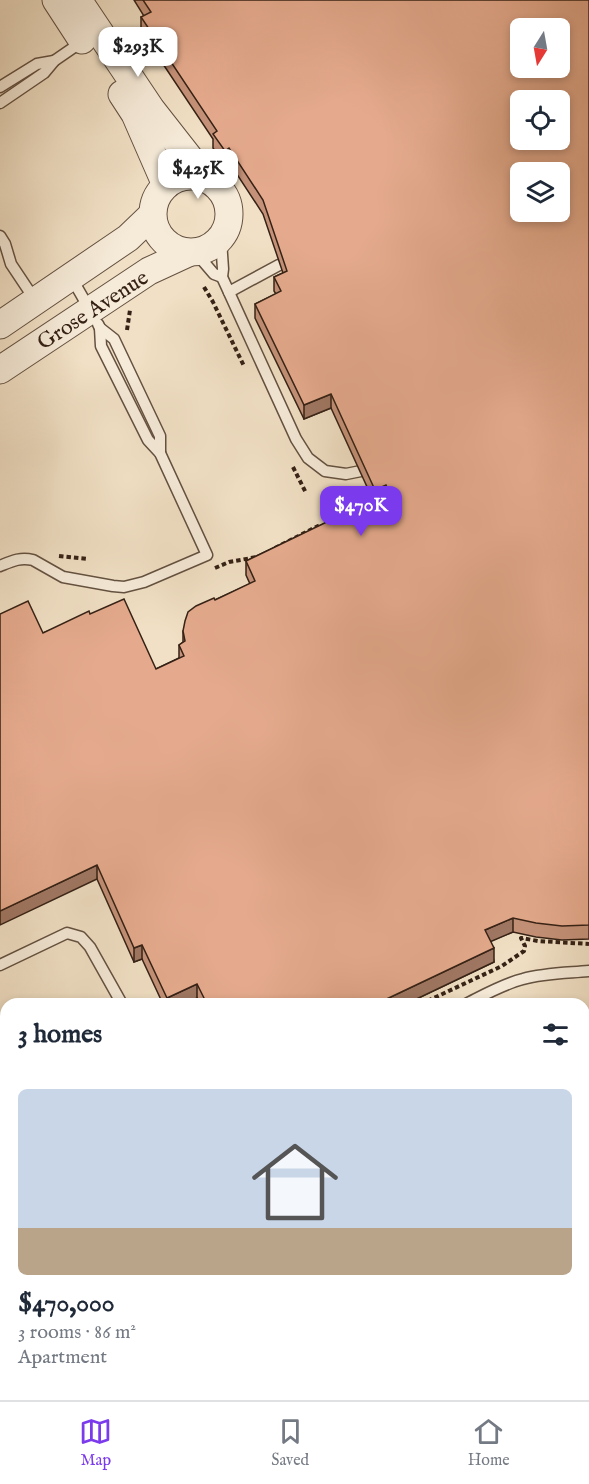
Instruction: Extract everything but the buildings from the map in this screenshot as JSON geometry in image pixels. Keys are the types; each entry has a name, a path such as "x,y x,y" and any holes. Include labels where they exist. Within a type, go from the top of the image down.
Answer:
{"street":[{"path":"56,0 90,36 205,178 218,186 226,198 230,212 228,227 220,240 194,262 163,241 155,229 152,215 158,194 166,185 178,178 191,176 205,178"},
{"path":"78,0 90,36 106,71 135,114 166,185"},
{"name":"Grose Avenue","path":"0,325 128,238 152,215"},
{"name":"Grose Avenue","path":"0,370 95,319 149,271 194,262"}],"lane":[{"path":"0,103 44,73 54,61 90,36"},
{"path":"0,87 37,64 54,61"},
{"path":"0,236 11,264 35,300"},
{"path":"220,240 224,269 222,277 296,439 308,458 325,471 346,474 377,470 387,466"},
{"path":"0,255 11,264"},
{"path":"194,262 222,277"},
{"path":"229,292 279,265"},
{"path":"0,566 14,560 28,559 63,577 124,587 144,582 207,555 160,453 160,435 119,349 114,339 95,319 70,276"},
{"path":"361,471 371,459"},
{"path":"0,965 67,933 81,937 90,947 120,998"},
{"path":"479,998 504,986 539,975 589,971"}],"path":[{"path":"194,262 247,373"},
{"path":"126,333 130,310 134,303"},
{"path":"292,463 306,493"},
{"path":"208,571 229,562 257,557 320,525"},
{"path":"307,532 310,538"},
{"path":"54,555 88,559"},
{"path":"434,998 502,966 524,951 525,946 521,938 589,944"}]}
